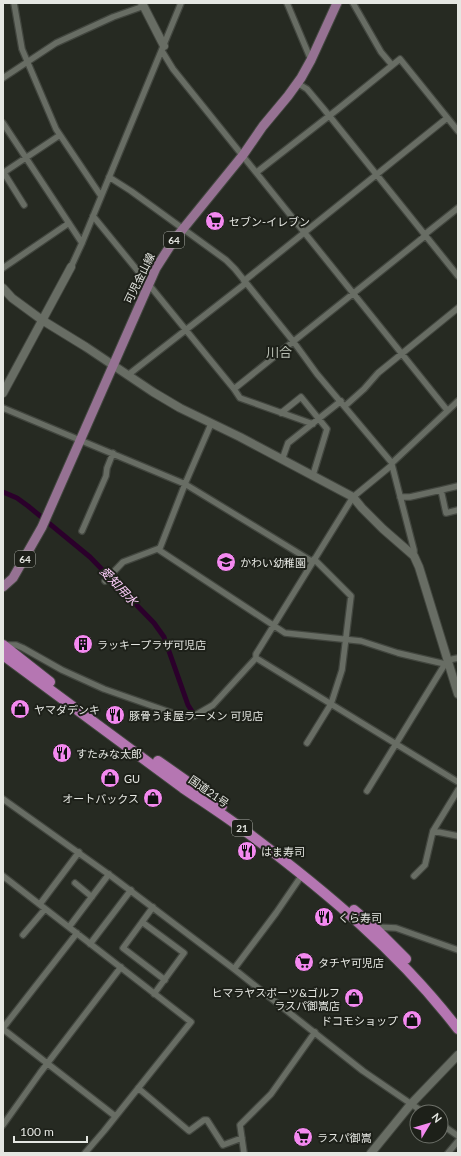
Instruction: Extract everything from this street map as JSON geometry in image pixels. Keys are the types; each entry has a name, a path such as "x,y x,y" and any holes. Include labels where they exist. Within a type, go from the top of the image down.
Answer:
{"highway":[{"name":"国道21号","path":"3,648 96,725 247,832 302,875 364,928 405,967 438,1002 458,1028"},
{"name":"国道21号","path":"3,648 99,720 250,827 374,927 443,998 458,1017"}],"main road":[{"name":"可児金山線","path":"3,587 13,578 42,527 148,284 164,254 243,155 263,126 297,83 311,60 337,3"}],"street":[{"path":"14,3 22,49 60,135 102,196"},
{"path":"3,393 71,267 82,243 181,3"},
{"path":"287,3 311,60"},
{"path":"353,3 382,52 392,65"},
{"path":"3,78 56,42 81,30 143,5 173,69 447,410"},
{"path":"257,172 400,59 458,131"},
{"path":"297,83 307,89 458,276"},
{"path":"128,375 448,118"},
{"path":"3,123 82,243"},
{"path":"24,204 3,173 60,135"},
{"path":"109,177 131,191 226,260 293,341 317,374 392,464 414,550 414,556 419,567 447,663 458,694"},
{"path":"234,389 354,294 458,208"},
{"path":"93,216 240,398 313,424"},
{"path":"3,268 69,223"},
{"path":"3,288 12,298 42,320 173,404 240,437 353,497 383,529 414,556"},
{"path":"345,406 364,390 378,373 458,308"},
{"path":"281,413 301,397 327,429 312,475"},
{"path":"282,460 288,443 341,401"},
{"path":"3,648 16,645 62,670 104,689 188,717 194,716 213,705 256,658 256,654 353,497 392,464 458,401"},
{"path":"3,408 185,484 314,560 351,596 342,670 331,704 307,743"},
{"path":"105,581 122,562 160,548 185,484 211,424"},
{"path":"82,531 106,476 107,468 113,453"},
{"path":"400,497 410,497 458,486"},
{"path":"441,490 446,513 458,510"},
{"path":"160,548 159,550 285,633 292,635 361,641 398,653 447,663"},
{"path":"256,658 458,782"},
{"path":"367,791 447,663 458,658"},
{"path":"414,876 426,864 433,831 458,790"},
{"path":"3,799 131,890 315,1032 363,1071 411,1104 458,1055"},
{"path":"433,831 458,836"},
{"path":"40,904 79,852"},
{"path":"69,927 109,874"},
{"path":"234,969 276,913 302,875"},
{"path":"3,876 191,1022 85,1153"},
{"path":"75,884 92,897"},
{"path":"90,944 131,890"},
{"path":"153,907 123,948 165,980"},
{"path":"24,935 45,909"},
{"path":"142,922 184,954 154,994"},
{"path":"374,927 396,928 458,950"},
{"path":"77,933 3,1029 115,1116"},
{"path":"3,1125 121,967"},
{"path":"244,1153 240,1125 271,1094 315,1032"},
{"path":"138,1088 189,1131 204,1120 207,1120 222,1145 242,1138"},
{"path":"371,1153 409,1106"},
{"path":"449,1130 458,1136"},
{"path":"448,1153 458,1141"}],"waterway":[{"name":"愛知用水","path":"3,492 17,498 28,506 90,557 154,623 164,637 188,705 193,713"}],"place":[{"name":"セブン-イレブン","path":"215,221"},
{"name":"かわい幼稚園","path":"226,562"},
{"name":"ラッキープラザ可児店","path":"83,644"},
{"name":"ヤマダデンキ","path":"20,709"},
{"name":"豚骨うま屋ラーメン 可児店","path":"115,715"},
{"name":"すたみな太郎","path":"62,753"},
{"name":"GU","path":"110,778"},
{"name":"オートバックス","path":"153,798"},
{"name":"はま寿司","path":"247,851"},
{"name":"くら寿司","path":"324,917"},
{"name":"タチヤ可児店","path":"304,962"},
{"name":"ヒマラヤスポーツ&ゴルフ ラスパ御嵩店","path":"354,998"},
{"name":"ドコモショップ","path":"412,1020"},
{"name":"ラスパ御嵩","path":"303,1137"}],"district":[{"name":"川合","path":"279,352"}]}
